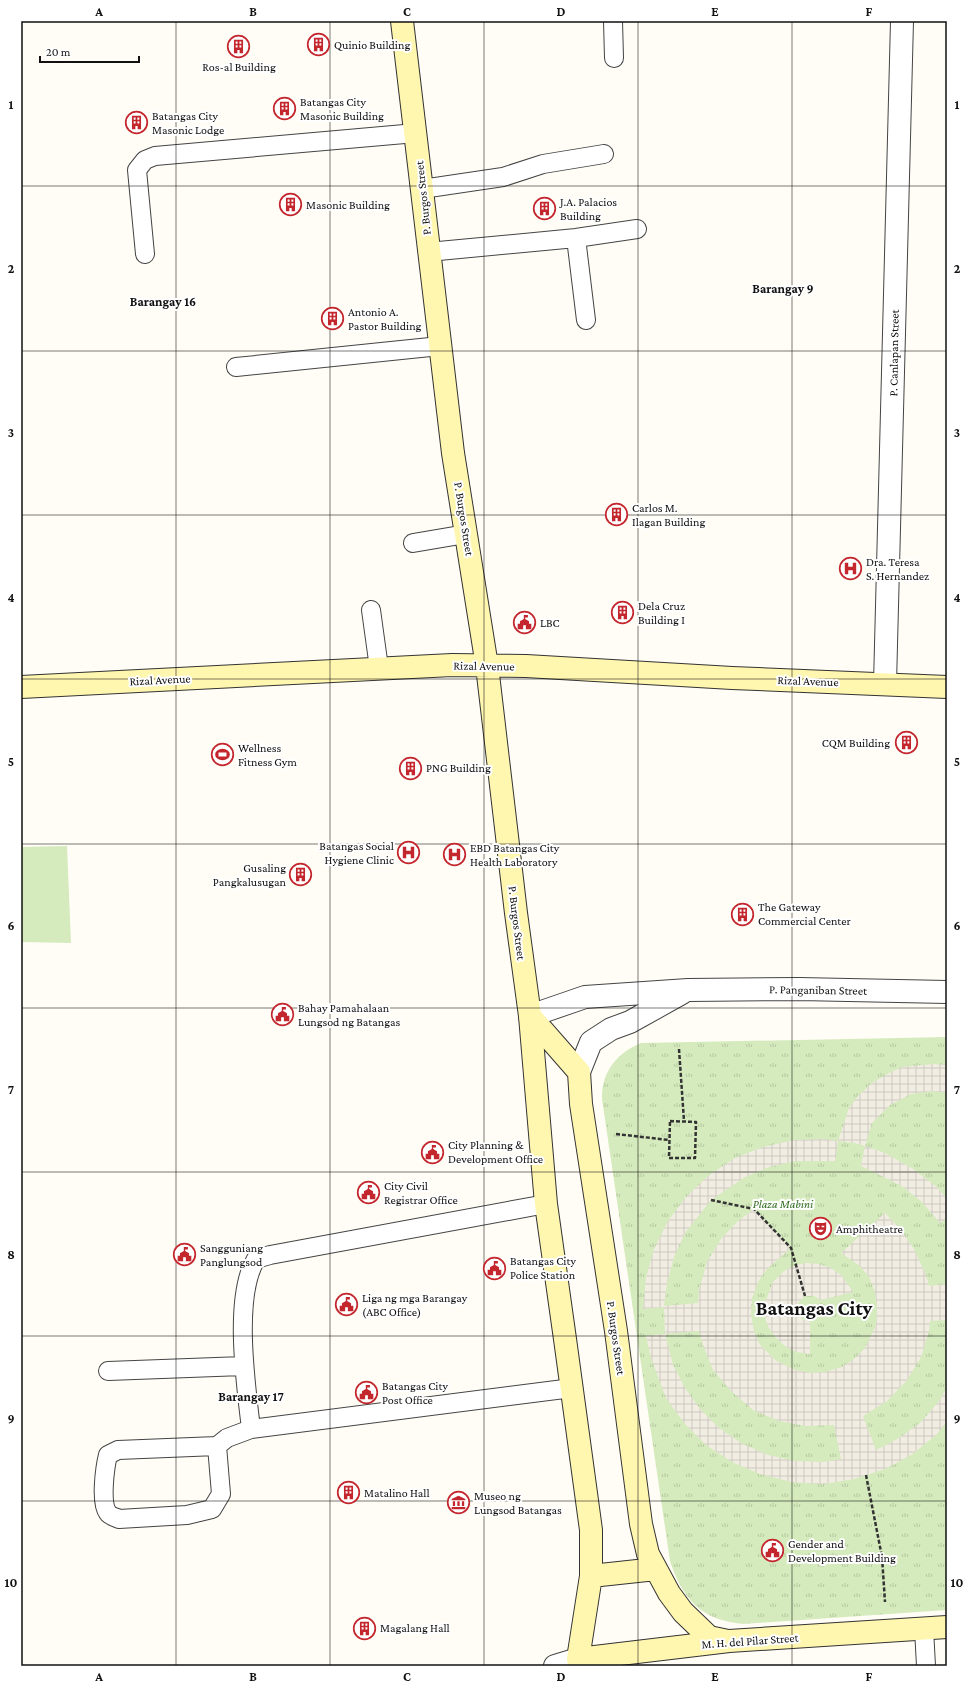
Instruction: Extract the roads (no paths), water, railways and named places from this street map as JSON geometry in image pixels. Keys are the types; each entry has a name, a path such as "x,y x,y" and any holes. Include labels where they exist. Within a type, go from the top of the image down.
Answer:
{"main road":[{"name":"P. Burgos Street","path":"402,21 416,133 428,252 453,453 487,666 516,912 530,1016 546,1204 590,1530 591,1576 579,1663"},
{"name":"Rizal Avenue","path":"21,687 452,665 534,667 732,678 947,687"},
{"path":"530,1016 579,1072"},
{"name":"P. Burgos Street","path":"579,1072 581,1104 616,1331 641,1524 648,1554 669,1593 683,1612 709,1637 729,1642"},
{"path":"591,1576 656,1569"},
{"name":"M. H. del Pilar Street","path":"579,1663 729,1642 947,1628"}],"street":[{"name":"P. Canlapan Street","path":"885,684 902,21"},
{"name":"P. Panganiban Street","path":"530,1016 585,997 688,990 799,989 947,992"},
{"name":"P. Panganiban Street","path":"579,1072 591,1042 611,1029 630,1022 688,990"},
{"name":"M. H. del Pilar Street","path":"555,1666 579,1663"}],"lane":[{"path":"613,21 614,58"},
{"path":"145,254 137,170 145,160 154,156 416,133"},
{"path":"422,189 503,177 543,164 604,154"},
{"path":"428,252 576,238 637,229"},
{"path":"576,238 586,320"},
{"path":"236,367 440,346"},
{"path":"413,543 466,534"},
{"path":"371,610 379,668"},
{"path":"251,1429 243,1366 244,1301 250,1269 256,1260 270,1255 546,1204"},
{"path":"108,1371 243,1366"},
{"path":"217,1446 221,1494 212,1509 187,1515 119,1518 109,1515 104,1506 105,1464 108,1455 118,1450 217,1446 226,1438 251,1429 572,1388"},
{"path":"924,1629 926,1666"}],"place":[{"name":"Quinio Building","path":"318,45"},
{"name":"Ros-al Building","path":"239,46"},
{"name":"Batangas City Masonic Building","path":"285,109"},
{"name":"Batangas City Masonic Lodge","path":"137,123"},
{"name":"Masonic Building","path":"291,205"},
{"name":"J.A. Palacios Building","path":"545,209"},
{"name":"Antonio A. Pastor Building","path":"332,319"},
{"name":"Carlos M. Ilagan Building","path":"616,515"},
{"name":"Dra. Teresa S. Hernandez","path":"850,569"},
{"name":"Dela Cruz Building I","path":"623,613"},
{"name":"LBC","path":"525,623"},
{"name":"CQM Building","path":"906,743"},
{"name":"Wellness Fitness Gym","path":"223,755"},
{"name":"PNG Building","path":"410,768"},
{"name":"Batangas Social Hygiene Clinic","path":"409,853"},
{"name":"EBD Batangas City Health Laboratory","path":"455,855"},
{"name":"Gusaling Pangkalusugan","path":"301,875"},
{"name":"The Gateway Commercial Center","path":"743,914"},
{"name":"Bahay Pamahalaan Lungsod ng Batangas","path":"283,1015"},
{"name":"City Planning & Development Office","path":"432,1152"},
{"name":"City Civil Registrar Office","path":"368,1193"},
{"name":"Amphitheatre","path":"820,1229"},
{"name":"Sangguniang Panglungsod","path":"185,1255"},
{"name":"Batangas City Police Station","path":"494,1268"},
{"name":"Liga ng mga Barangay (ABC Office)","path":"346,1305"},
{"name":"Batangas City Post Office","path":"367,1393"},
{"name":"Matalino Hall","path":"349,1493"},
{"name":"Museo ng Lungsod Batangas","path":"459,1503"},
{"name":"Gender and Development Building","path":"773,1551"},
{"name":"Magalang Hall","path":"364,1628"}],"district":[{"name":"Barangay 9","path":"783,288"},
{"name":"Barangay 16","path":"163,301"},
{"name":"Batangas City","path":"814,1308"},
{"name":"Barangay 17","path":"251,1396"}],"park label":[{"name":"Plaza Mabini","path":"783,1204"}]}
